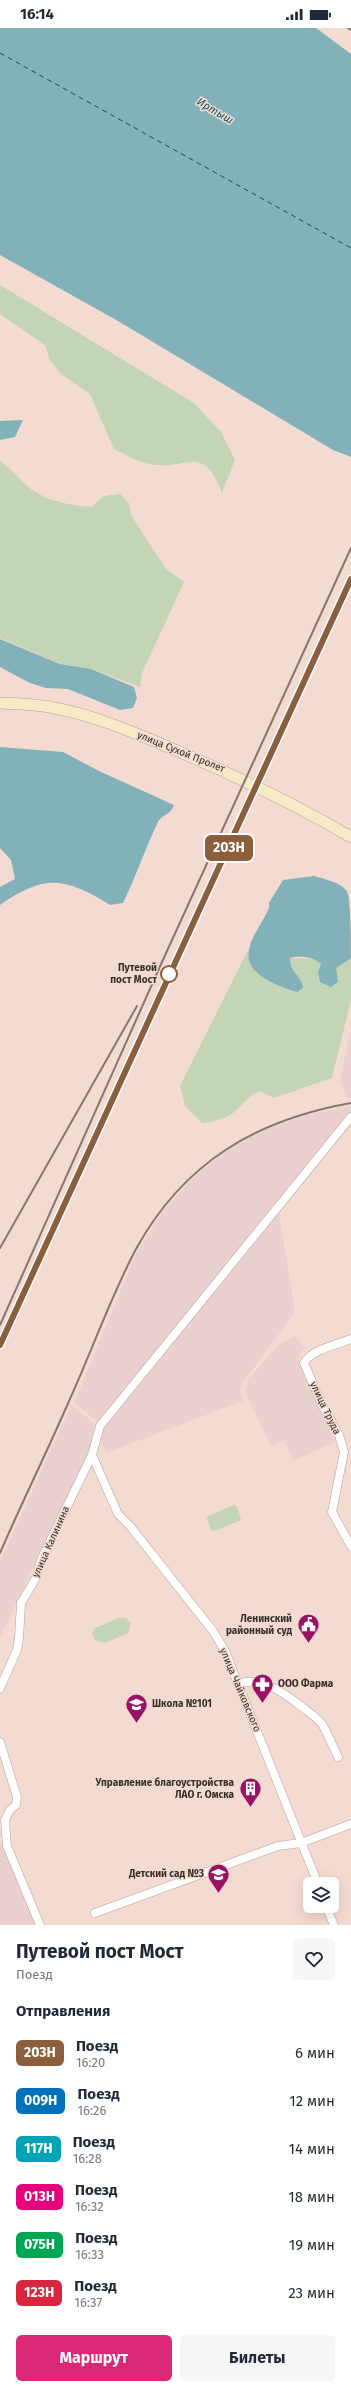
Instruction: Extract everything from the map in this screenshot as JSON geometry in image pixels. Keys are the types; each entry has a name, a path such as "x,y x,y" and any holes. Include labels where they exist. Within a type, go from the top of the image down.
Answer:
{"main road":[{"name":"улица Сухой Пролет","path":"0,703 53,707 86,716 133,733 235,775 298,806 351,836"}],"street":[{"name":"улица Калинина","path":"0,1688 17,1650 19,1638 20,1603 36,1578 42,1558 92,1455 100,1426 112,1408 351,1117"},
{"name":"улица Труда","path":"351,1339 331,1345 305,1360 310,1378 339,1435 344,1452 332,1512 351,1546"},
{"name":"улица Чайковского","path":"92,1455 118,1514 130,1526 212,1631 225,1651 315,1877"},
{"path":"238,1684 245,1682 259,1682 271,1686 289,1697 321,1723 338,1757"},
{"path":"0,1742 17,1797 16,1805 10,1810 5,1820 7,1846 40,1925"},
{"path":"95,1913 278,1846 301,1843 351,1824"},
{"path":"329,1913 334,1925"}],"shaded area":[{"path":"351,1026 351,1098 347,1098 340,1080"},
{"path":"351,1106 351,1112 277,1202 295,1312 240,1387 243,1401 106,1453 97,1429 97,1421 74,1403 135,1256 163,1211 197,1174 229,1148 267,1128 296,1117"},
{"path":"295,1336 305,1348 298,1359 336,1442 293,1461 284,1441 271,1446 245,1392 248,1379 278,1345"},
{"path":"71,1405 94,1423 90,1450 0,1637 0,1562"},
{"path":"0,1840 3,1849 37,1925 0,1925"}],"green space":[{"path":"0,285 194,403 221,432 235,460 222,493 215,477 208,468 200,463 192,462 173,465 149,464 136,460 114,449 90,394 61,374 49,359 46,346 0,314"},
{"path":"0,461 32,490 60,502 91,507 104,496 120,494 129,503 131,515 166,569 184,582 142,673 140,687 91,669 61,664 0,638"},
{"path":"248,950 250,965 302,982 291,968 290,958 317,959 321,964 318,972 338,982 335,968 351,958 351,1000 332,1078 274,1098 260,1091 252,1095 237,1110 228,1116 218,1120 202,1123 185,1106 180,1086"},
{"path":"234,1505 237,1506 241,1520 215,1531 211,1530 207,1519 208,1516"},
{"path":"119,1618 126,1618 131,1623 128,1633 105,1643 95,1640 92,1634 95,1628"}],"water":[{"name":"Иртыш","path":"0,28 316,28 351,54 351,457 333,450 118,321 0,255"},
{"path":"23,420 15,437 0,440 0,421"},
{"path":"0,639 60,664 91,669 134,687 137,698 133,708 120,710 68,689 46,688 30,683 0,667"},
{"path":"0,747 63,752 99,771 174,805 172,809 158,822 123,903 110,905 80,889 55,883 42,884 30,888 0,905 0,887 15,879 11,860 0,848"},
{"path":"314,876 336,883 347,891 350,913 351,958 336,968 338,982 331,987 320,982 318,972 321,964 307,957 290,958 292,968 301,980 303,988 297,992 272,983 257,972 251,966 249,949 269,908 269,903 283,880"}],"ferry route":[{"path":"0,53 351,248"}],"railway":[{"path":"0,1325 162,962 351,548"},
{"path":"0,1345 351,579"},
{"path":"0,1248 137,1006"},
{"path":"0,1553 52,1439 118,1286 136,1249 155,1218 176,1192 200,1169 226,1150 254,1134 284,1121 316,1111 351,1103"}],"train":[{"name":"203Н","path":"0,1345 351,579"}],"place":[{"name":"Путевой пост Мост","path":"169,974"},
{"name":"Ленинский районный суд","path":"308,1644"},
{"name":"ООО Фарма","path":"263,1704"},
{"name":"Школа №101","path":"136,1724"},
{"name":"Управление благоустройства ЛАО г. Омска","path":"250,1808"},
{"name":"Детский сад №3","path":"219,1894"}]}
